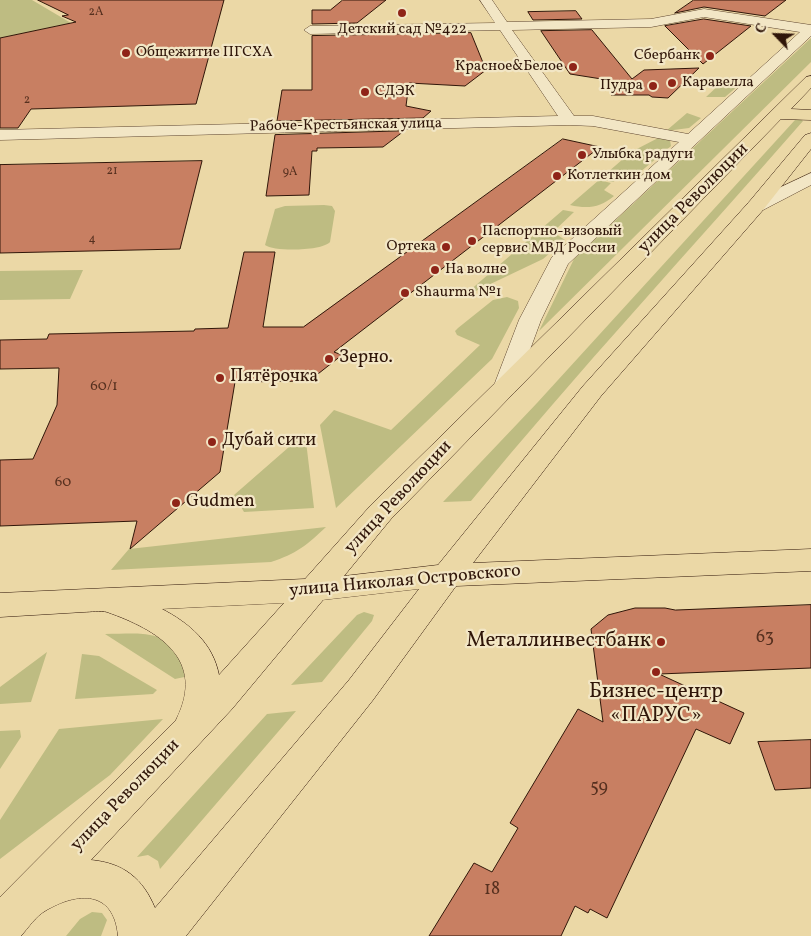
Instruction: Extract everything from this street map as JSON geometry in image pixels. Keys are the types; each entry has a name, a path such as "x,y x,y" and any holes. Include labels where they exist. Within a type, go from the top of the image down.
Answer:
{"main road":[{"name":"улица Революции","path":"9,918 219,699 381,512 811,80"},
{"path":"777,115 788,113 811,115"},
{"path":"159,936 360,690 497,509 592,391 756,206 811,138"},
{"name":"улица Николая Островского","path":"0,605 314,590 448,576 811,560"},
{"path":"106,601 147,614 175,631 194,653 202,672 204,699 189,731"},
{"path":"9,918 36,894 58,884 80,879 101,881 119,889 132,902 140,920 140,936"}],"street":[{"path":"486,0 569,120"},
{"path":"310,30 651,23 704,13 810,29"},
{"path":"505,388 530,320 559,260 810,29"},
{"name":"Рабоче-Крестьянская улица","path":"0,135 569,120 593,121 691,139"},
{"path":"756,206 811,178"}],"shaded area":[{"path":"0,0 32,0 71,23 0,38"},
{"path":"811,38 811,62 539,331 574,259"},
{"path":"721,83 738,86 725,97 706,97"},
{"path":"687,113 701,118 689,128 666,131"},
{"path":"800,119 803,121 594,357 471,501 443,502 537,403 795,120"},
{"path":"660,137 670,140 671,146 639,173 624,173 613,182 600,179 631,152"},
{"path":"599,180 611,183 604,190 614,196 598,205 582,207 570,205"},
{"path":"285,206 332,206 335,211 330,242 318,247 298,250 278,249 265,245 275,209"},
{"path":"563,210 574,212 553,232 565,240 543,259 461,298"},
{"path":"83,270 70,299 0,300 0,271"},
{"path":"507,297 518,301 519,308 492,359 336,508 320,425 334,410 391,430 480,345 457,335 455,331 493,300"},
{"path":"305,433 314,508 244,512 234,495"},
{"path":"326,527 301,548 271,562 111,570 129,549"},
{"path":"364,612 374,615 372,621 322,682 291,685 357,615"},
{"path":"105,634 152,635 180,647 189,676 175,679"},
{"path":"47,652 31,702 0,704 0,687"},
{"path":"82,654 99,656 157,690 153,694 75,699"},
{"path":"296,711 160,869 158,861 148,855 137,857 267,714"},
{"path":"163,719 110,775 0,859 0,820 59,729"},
{"path":"20,730 21,737 0,769 0,731"},
{"path":"92,912 102,913 107,920 101,936 66,936 80,919"}],"building":[{"path":"38,0 224,0 196,104 31,109 18,128 0,128 0,38 76,22 62,16 68,15"},
{"path":"343,0 386,0 357,23 312,24 312,10 330,10"},
{"path":"694,0 786,0 765,16 704,7 675,13"},
{"path":"576,11 582,19 533,20 528,12"},
{"path":"704,19 751,26 703,64 665,26"},
{"path":"592,30 632,79 644,70 699,68 668,98 652,97 649,95 611,95 627,83 570,74 541,31"},
{"path":"471,33 486,70 465,86 409,83 406,106 431,111 423,118 277,121 282,90 312,90 312,36"},
{"path":"404,131 383,147 317,148 317,151 312,151 309,195 266,196 275,135"},
{"path":"563,139 600,147 334,352 342,355 309,381 235,382 220,472 130,549 137,521 0,526 0,460 33,459 57,405 59,368 0,369 0,340 47,339 49,334 194,331 195,329 228,328 244,252 275,252 263,327 303,327"},
{"path":"202,161 180,249 0,253 0,165"},
{"path":"811,605 811,668 659,674 744,713 730,744 696,729 607,918 590,909 588,913 575,906 561,936 429,936 474,863 492,872 518,828 510,823 578,709 603,722 591,629 608,615 635,608 675,610"},
{"path":"811,740 811,788 775,790 758,742"}],"place":[{"name":"Детский сад №422","path":"402,13"},
{"name":"Общежитие ПГСХА","path":"126,53"},
{"name":"Сбербанк","path":"710,56"},
{"name":"Красное&Белое","path":"573,67"},
{"name":"Каравелла","path":"672,83"},
{"name":"Пудра","path":"653,86"},
{"name":"СДЭК","path":"365,92"},
{"name":"Улыбка радуги","path":"582,155"},
{"name":"Котлеткин дом","path":"557,176"},
{"name":"Паспортно-визовый сервис МВД России","path":"472,241"},
{"name":"Ортека","path":"446,247"},
{"name":"На волне","path":"435,270"},
{"name":"Shaurma №1","path":"405,293"},
{"name":"Зерно.","path":"329,359"},
{"name":"Пятёрочка","path":"220,378"},
{"name":"Дубай сити","path":"212,442"},
{"name":"Gudmen","path":"176,503"},
{"name":"Металлинвестбанк","path":"661,642"},
{"name":"Бизнес-центр «ПАРУС»","path":"656,672"}]}
